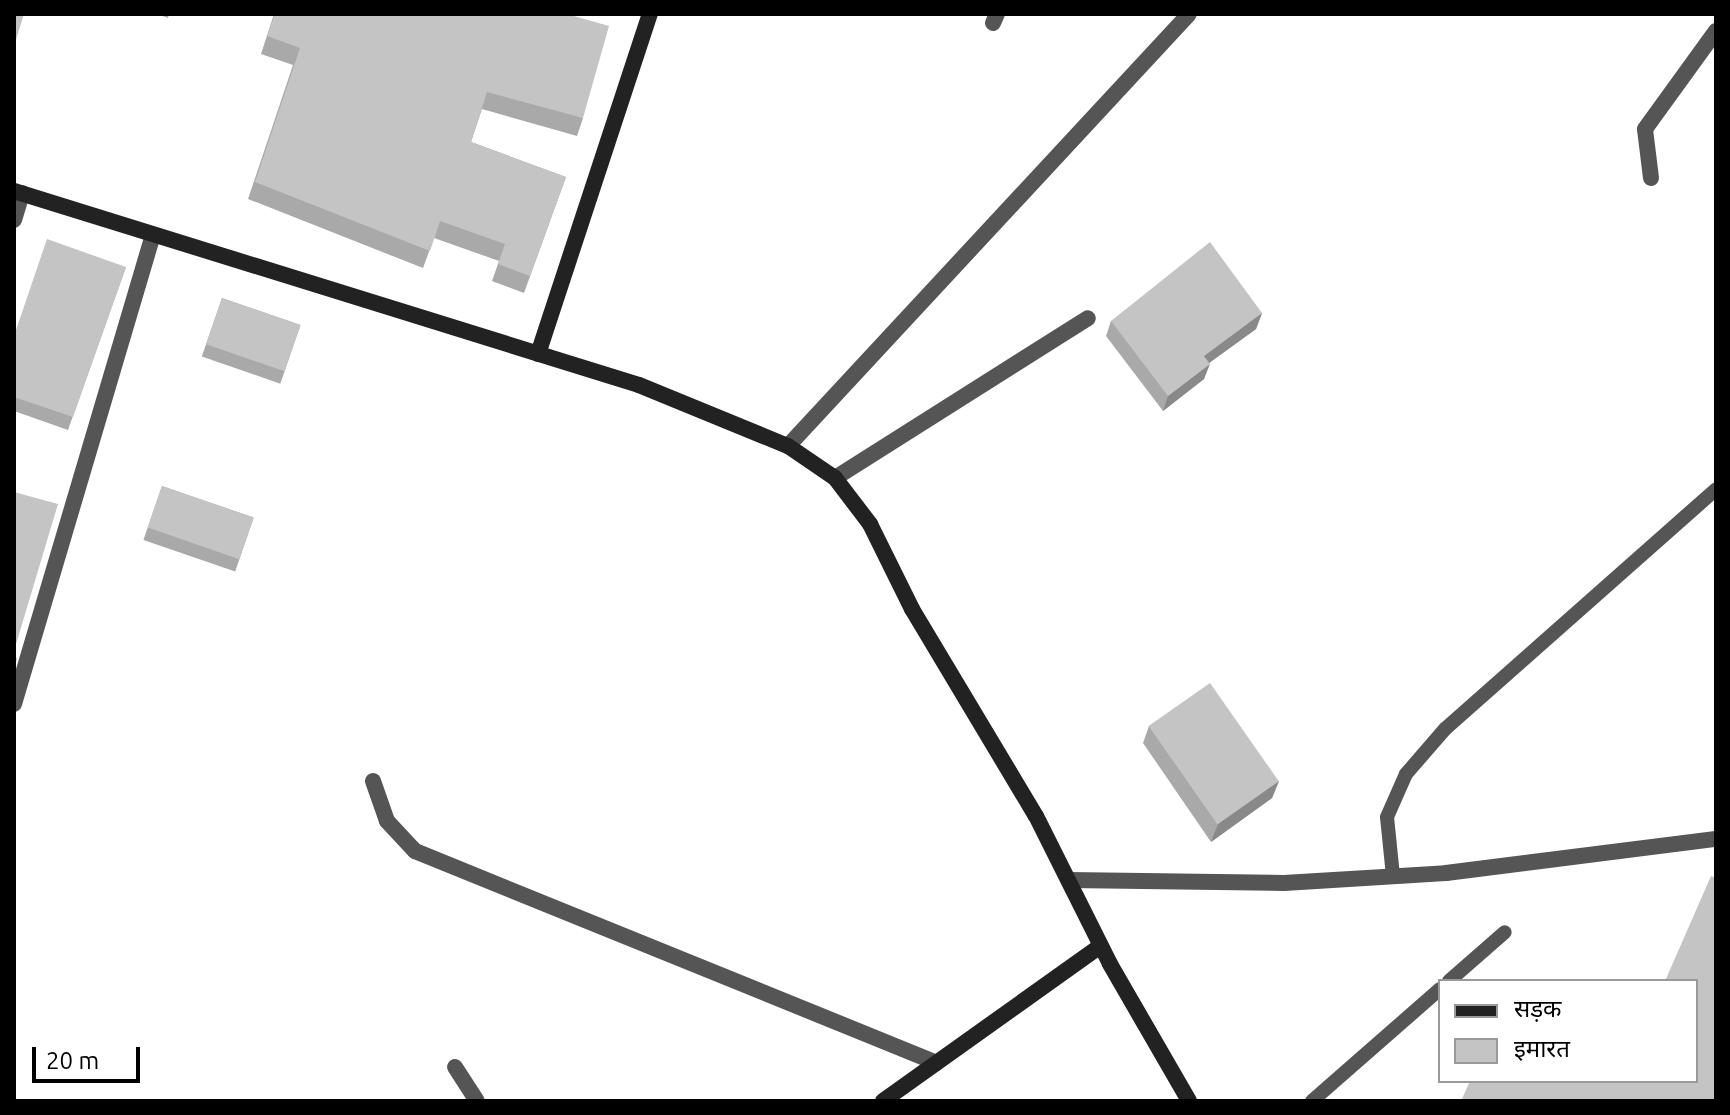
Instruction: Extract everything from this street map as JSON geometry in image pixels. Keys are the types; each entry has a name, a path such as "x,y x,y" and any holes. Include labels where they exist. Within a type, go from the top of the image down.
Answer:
{"street":[{"path":"538,354 648,14"},
{"path":"788,446 1189,14"},
{"path":"1651,178 1645,129 1716,31"},
{"path":"14,220 18,192 639,385 788,446 835,478 870,524 912,609 1069,880 1100,946 1189,1101"},
{"path":"14,704 153,235"},
{"path":"835,478 1088,318"},
{"path":"373,781 387,821 415,851 937,1063"},
{"path":"1069,880 1284,883 1554,863 1716,839"},
{"path":"883,1101 1100,946"},
{"path":"455,1067 477,1101"}],"lane":[{"path":"1393,876 1387,817 1406,774 1445,729 1716,489"},
{"path":"1451,979 1505,932"},
{"path":"1312,1101 1438,991"}],"building":[{"path":"14,14 24,14 14,46"},
{"path":"275,14 567,14 609,26 583,118 487,92 471,142 566,177 530,276 498,264 505,244 440,221 430,251 255,182 300,48 267,36"},
{"path":"47,239 126,267 73,417 14,397 14,336"},
{"path":"1210,242 1262,313 1204,356 1210,364 1168,396 1111,321"},
{"path":"222,298 300,325 285,371 206,344"},
{"path":"162,486 254,518 239,559 148,528"},
{"path":"14,492 58,504 14,651"},
{"path":"1210,683 1279,781 1217,824 1149,726"},
{"path":"1711,876 1716,878 1716,1101 1461,1101 1469,1083 1698,1083 1698,979 1666,979"}]}
